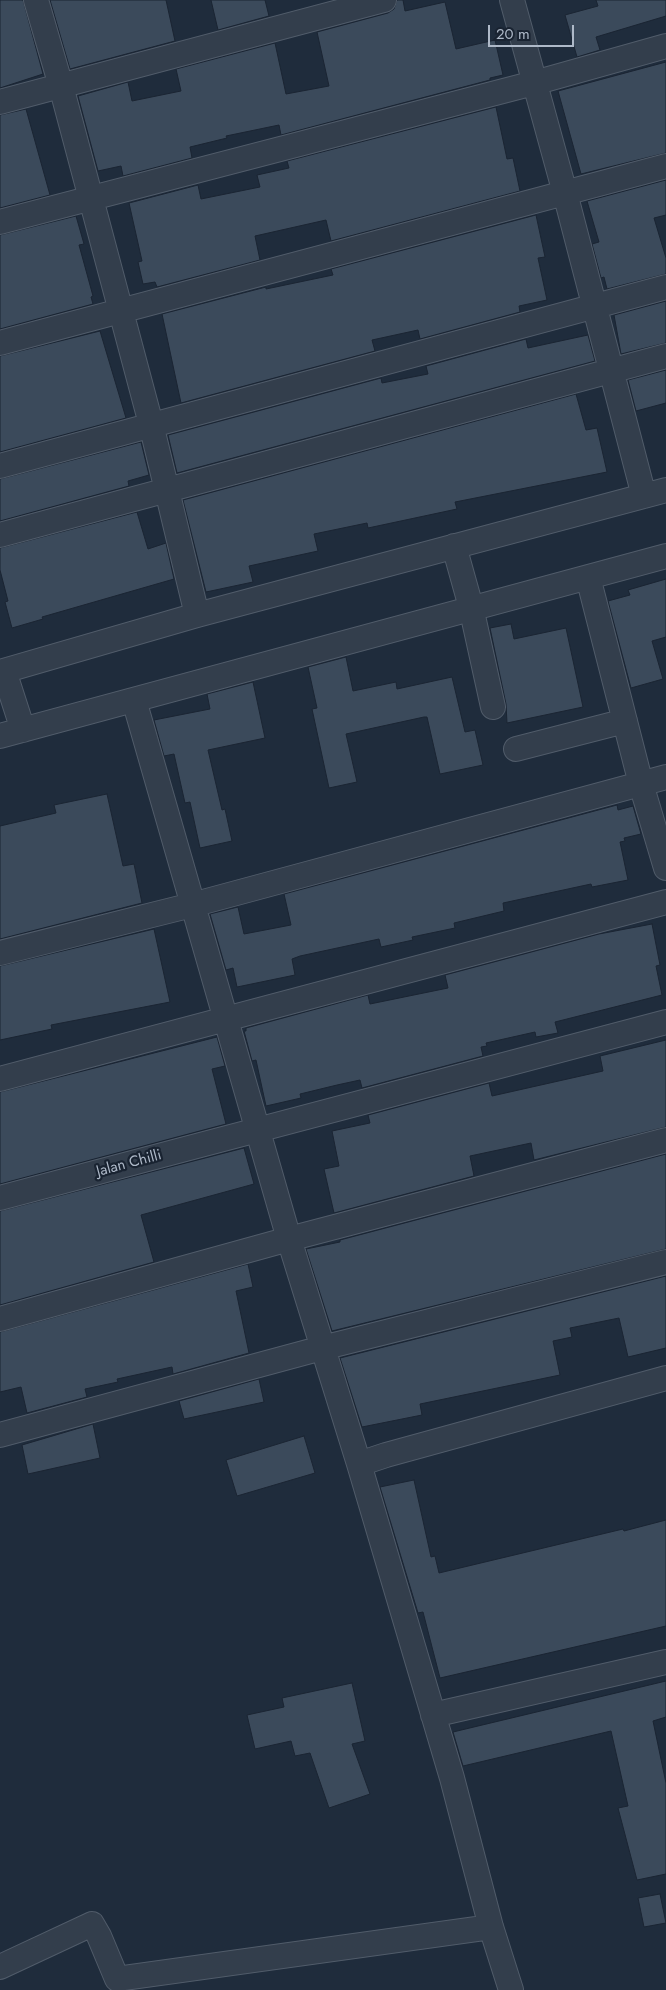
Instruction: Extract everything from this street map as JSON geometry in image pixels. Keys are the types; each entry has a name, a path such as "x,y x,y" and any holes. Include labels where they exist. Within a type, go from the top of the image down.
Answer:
{"street":[{"path":"36,0 61,86 151,424 165,490 197,615"},
{"path":"0,102 384,0"},
{"path":"23,730 2,671 197,615 655,493 610,370 565,193 512,0"},
{"path":"0,222 534,83 666,46"},
{"path":"0,343 666,166"},
{"path":"0,466 666,287"},
{"path":"0,535 666,356"},
{"path":"454,546 471,607 493,707"},
{"path":"0,736 471,607 666,556"},
{"path":"588,577 641,784 666,868"},
{"path":"134,700 288,1239 359,1464 511,1990"},
{"path":"516,748 625,721"},
{"path":"0,953 192,905 666,777"},
{"path":"0,1079 666,902"},
{"name":"Jalan Chilli","path":"0,1198 666,1022"},
{"path":"0,1319 288,1239 666,1140"},
{"path":"0,1435 322,1348 666,1262"},
{"path":"359,1464 666,1378"},
{"path":"433,1715 666,1662"},
{"path":"0,1967 92,1924 117,1979 491,1926"}],"building":[{"path":"0,0 23,0 43,74 0,88"},
{"path":"50,0 166,0 175,41 70,69"},
{"path":"211,0 265,0 269,16 218,30"},
{"path":"397,0 403,0 405,11 445,2 456,49 495,40 503,75 281,135 279,125 226,136 227,138 190,147 192,158 123,176 121,166 98,171 78,96 128,82 132,101 181,91 176,69 275,43 286,94 329,86 317,32 388,13 394,9"},
{"path":"596,0 666,0 666,16 596,37 600,50 577,57 565,15 598,6"},
{"path":"666,62 666,153 581,174 558,91"},
{"path":"496,107 507,159 513,158 520,191 331,241 326,220 255,236 260,260 157,287 155,282 143,284 138,262 142,261 129,203 198,185 201,199 260,187 257,175 289,168 287,161"},
{"path":"26,109 50,195 0,208 0,115"},
{"path":"666,180 666,215 654,218 666,258 666,274 607,289 604,277 601,278 592,244 599,242 587,201"},
{"path":"536,215 545,257 538,258 547,300 519,306 520,312 420,339 418,330 372,340 375,351 181,403 162,314 266,287 266,289 333,275 331,269"},
{"path":"76,216 84,244 79,245 93,296 91,297 93,304 0,329 0,235"},
{"path":"666,301 666,343 621,354 614,315"},
{"path":"100,331 126,418 0,452 0,356"},
{"path":"588,335 595,361 177,473 168,435 381,378 382,383 428,374 426,366 526,339 528,348"},
{"path":"666,370 666,403 636,411 628,380"},
{"path":"576,394 586,430 597,428 607,472 455,502 457,509 368,528 367,523 314,534 318,551 249,566 253,582 206,592 183,500"},
{"path":"141,442 149,475 128,481 129,486 0,521 0,479"},
{"path":"137,512 148,549 166,543 174,579 42,617 43,619 12,628 5,602 8,601 0,570 0,548"},
{"path":"666,579 666,637 652,641 663,679 631,688 608,601 630,595 628,590"},
{"path":"511,624 514,639 566,628 583,707 507,723 506,704 490,628"},
{"path":"346,657 353,691 396,682 397,689 452,677 465,732 475,730 483,765 440,774 427,717 424,717 346,734 357,782 329,788 312,709 317,708 308,667"},
{"path":"253,682 265,738 208,750 222,810 225,809 232,841 200,848 190,802 185,803 174,754 164,756 154,720 210,709 207,694"},
{"path":"107,794 123,866 134,864 142,903 0,939 0,826 56,813 54,805"},
{"path":"617,805 618,810 633,806 641,834 624,838 625,841 620,842 628,880 592,887 591,884 503,903 504,911 454,923 455,928 412,937 413,940 381,947 379,939 300,956 292,959 295,975 237,987 233,968 226,970 210,914 238,907 244,934 291,925 284,894"},
{"path":"652,924 660,965 656,966 662,995 555,1022 558,1033 536,1037 535,1032 486,1043 487,1046 481,1047 483,1056 362,1088 360,1080 337,1085 300,1094 301,1098 266,1106 256,1060 252,1061 244,1031 246,1031 246,1028 368,995 370,1004 448,988 445,975 599,934"},
{"path":"154,929 170,1002 51,1025 52,1029 0,1040 0,966"},
{"path":"217,1037 225,1066 212,1069 226,1124 0,1184 0,1092"},
{"path":"666,1040 666,1127 534,1160 531,1143 470,1156 474,1176 334,1213 324,1169 339,1166 332,1131 370,1123 368,1115 489,1083 492,1096 603,1071 600,1056"},
{"path":"244,1148 254,1184 141,1215 154,1262 0,1305 0,1211"},
{"path":"666,1154 666,1249 332,1331 306,1249 340,1242 340,1240"},
{"path":"248,1264 253,1287 236,1291 249,1353 173,1374 172,1367 117,1379 118,1382 85,1389 87,1397 27,1413 21,1387 0,1392 0,1332"},
{"path":"666,1276 666,1348 628,1357 619,1318 570,1328 572,1337 553,1341 560,1375 420,1404 422,1415 362,1427 340,1358"},
{"path":"259,1379 264,1402 184,1419 179,1401"},
{"path":"93,1424 100,1458 28,1474 22,1445"},
{"path":"304,1436 315,1473 237,1496 226,1460"},
{"path":"414,1480 431,1557 435,1556 439,1573 666,1520 666,1626 440,1678 423,1612 418,1613 380,1487"},
{"path":"666,1681 666,1717 653,1721 666,1783 666,1874 637,1880 618,1808 628,1806 611,1731 463,1766 453,1732"},
{"path":"352,1683 365,1741 352,1744 370,1794 329,1808 310,1753 295,1756 291,1741 255,1749 247,1715 284,1707 282,1698"},
{"path":"660,1894 666,1923 644,1927 638,1898"}]}
